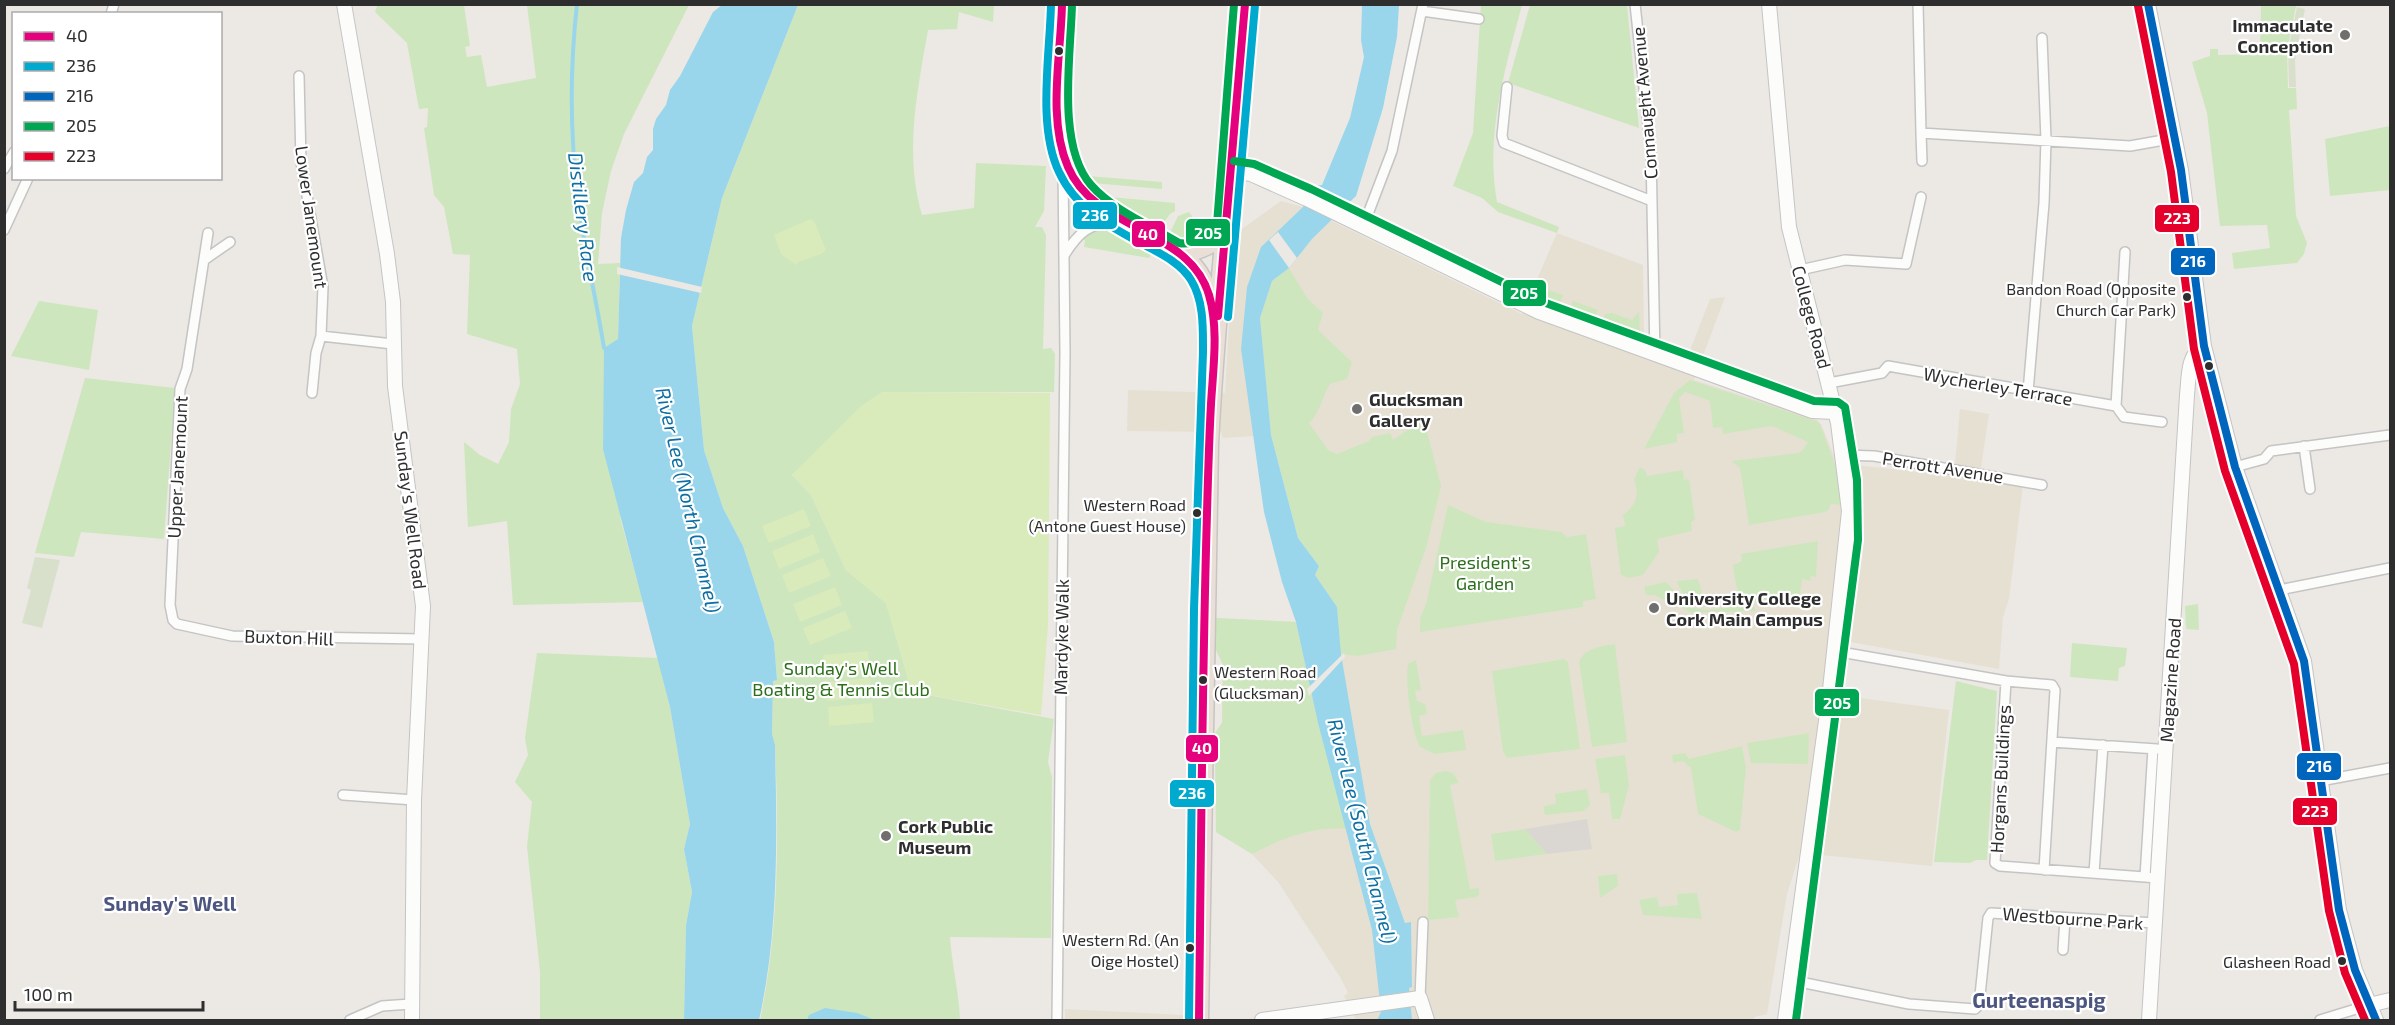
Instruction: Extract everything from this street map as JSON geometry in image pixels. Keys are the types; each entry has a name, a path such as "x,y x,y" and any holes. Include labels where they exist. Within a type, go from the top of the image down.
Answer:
{"highway":[{"name":"Mardyke Walk","path":"1062,4 1059,116 1063,152 1074,180 1092,202 1117,220 1180,254 1195,266 1205,281 1210,301 1214,350"},
{"path":"1199,1020 1205,574 1214,350 1227,229 1245,4"},
{"path":"1180,254 1201,250 1212,244 1227,229"}],"main road":[{"name":"Sunday's Well Road","path":"344,4 387,254 393,302 395,386 423,606 414,800 412,1020"},
{"name":"College Road","path":"1768,4 1786,211 1836,412 1843,455 1849,526 1835,651 1785,1020"},
{"path":"2148,4 2186,203 2204,346 2235,467 2306,669 2339,910 2346,943 2376,1020"},
{"path":"1232,171 1251,174 1307,199 1522,305 1655,356 1812,411 1836,412"},
{"name":"Magazine Road","path":"2149,1020 2155,923 2151,877 2187,395 2192,357 2196,350 2204,346"},
{"path":"1270,1020 1415,999 1427,1020"},
{"path":"2369,1005 2391,1000"}],"street":[{"name":"Connaught Avenue","path":"1635,4 1648,115 1655,356"},
{"path":"1918,4 1922,161"},
{"path":"1363,227 1390,159 1422,8 1479,19"},
{"path":"2028,392 2041,266 2046,140 2042,38"},
{"name":"Lower Janemount","path":"299,76 301,162 323,288 321,336 316,353 312,393"},
{"name":"Connaught Avenue","path":"1508,87 1502,136 1504,143 1509,147 1652,201"},
{"path":"1921,133 2130,146 2175,138"},
{"name":"Mardyke Walk","path":"1057,1020 1065,254 1063,152"},
{"path":"4,169 12,155"},
{"path":"6,224 27,180"},
{"path":"1800,270 1845,260 1906,264 1921,197"},
{"path":"1065,254 1076,237 1087,227 1117,220"},
{"name":"Upper Janemount","path":"170,605 180,388 187,369 208,233"},
{"path":"204,260 230,242"},
{"path":"2116,406 2125,252"},
{"path":"321,336 393,344"},
{"name":"Wycherley Terrace","path":"1829,383 1882,372 1888,366 2116,406 2124,417 2162,422"},
{"path":"2235,467 2264,459 2271,451 2391,435"},
{"path":"2304,446 2310,489"},
{"name":"Perrott Avenue","path":"1843,455 1874,456 2042,485"},
{"path":"2280,590 2391,568"},
{"name":"Buxton Hill","path":"170,605 170,615 177,624 232,636 423,639"},
{"name":"Horgans Buildings","path":"1835,651 2006,681 2049,684 2054,687 2044,870"},
{"name":"Horgans Buildings","path":"2006,681 1994,861 1999,866 2151,877"},
{"path":"2052,742 2159,749"},
{"path":"2094,873 2103,745"},
{"path":"2320,781 2391,768"},
{"path":"343,795 414,800"},
{"name":"Westbourne Park","path":"1790,980 1909,1005 1976,1009 1979,1005 1989,915 2155,923"},
{"path":"2063,950 2066,918"},
{"path":"1415,999 1423,922"},
{"path":"350,1020 382,1006 411,1004"},
{"path":"2320,1020 2369,1005"}],"shaded area":[{"name":"University College Cork Main Campus","path":"1281,201 1303,207 1522,314 1557,233 1643,265 1644,338 1640,356 1682,371 1710,299 1725,297 1694,380 1816,419 1821,424 1837,463 1954,476 1960,409 1989,414 1979,480 2023,485 2009,599 2003,617 1999,669 1845,641 1838,695 1949,710 1932,866 1800,853 1787,894 1767,1014 1754,1017 1754,1020 1356,1020 1344,996 1348,993 1340,977 1278,882 1252,854 1216,832 1215,733 1222,723 1223,665 1214,646 1216,618 1296,622 1319,566 1270,435 1223,438 1221,432 1127,431 1128,390 1225,393 1233,256 1239,231"},
{"path":"1587,819 1592,849 1547,854 1525,829"},
{"path":"1065,1009 1184,1015 1184,1020 1065,1020"}],"green space":[{"path":"464,5 470,46 465,47 467,57 481,55 487,87 536,78 527,5 689,5 624,134 611,171 602,213 598,264 620,263 618,340 604,348 605,389 621,521 643,602 513,605 507,521 468,527 464,442 480,455 498,464 509,442 511,409 520,384 517,349 467,334 470,255 453,254 444,207 434,195 424,128 427,127 428,108 419,109 407,43 375,12 377,6"},
{"name":"Sunday's Well Boating & Tennis Club","path":"798,5 994,5 993,22 959,12 957,29 928,30 914,123 913,146 917,192 922,215 974,208 976,163 1046,166 1044,211 1035,227 1042,227 1046,235 1043,349 1051,348 1055,354 1054,392 882,392 792,475 811,495 846,570 886,603 912,692 1054,719 1048,762 1052,777 1051,938 950,937 960,1020 760,1020 771,952 776,883 776,780 775,746 772,735 773,680 777,680 774,642 743,546 723,508 704,450 692,326 722,198"},
{"path":"1481,5 1522,5 1503,78 1495,127 1493,152 1497,202 1559,227 1557,233 1498,212 1482,198 1453,186 1473,133"},
{"path":"1530,5 1627,5 1639,128 1508,83"},
{"path":"2261,5 2296,6 2287,51 2288,88 2296,88 2297,109 2289,110 2296,216 2307,243 2304,254 2297,263 2234,269 2232,253 2270,248 2267,225 2220,226 2207,113 2192,62 2210,56 2210,49 2218,49 2218,55 2260,54"},
{"path":"2297,7 2305,9 2295,60 2296,87 2289,87 2288,51"},
{"path":"2390,126 2390,190 2330,196 2325,139"},
{"path":"1088,176 1162,182 1162,189 1092,183"},
{"path":"1099,196 1175,203 1175,211 1170,214 1157,232 1129,218"},
{"path":"1084,205 1098,217 1075,233 1078,211"},
{"path":"1189,212 1192,216 1191,230 1209,232 1208,240 1183,244 1168,237 1178,216"},
{"path":"810,219 814,221 826,250 796,265 781,254 774,235"},
{"path":"1096,228 1110,228 1155,248 1149,258 1084,247 1085,240 1082,238"},
{"path":"1289,268 1307,298 1323,313 1318,330 1352,362 1347,379 1330,384 1316,415 1309,423 1328,450 1337,454 1369,441 1372,437 1390,433 1393,440 1421,421 1428,435 1441,486 1426,548 1397,630 1396,649 1358,656 1341,654 1337,607 1315,575 1319,566 1298,538 1271,435 1260,318 1272,281"},
{"path":"1539,287 1563,295 1558,309 1534,300"},
{"path":"39,301 98,310 89,370 11,356"},
{"path":"1573,301 1598,310 1596,315 1592,314 1590,321 1569,313"},
{"path":"1639,311 1640,332 1603,319 1605,314 1612,313 1632,320"},
{"path":"85,378 175,388 164,539 81,532 74,557 35,553"},
{"path":"1690,380 1817,421 1836,467 1841,505 1831,504 1828,511 1820,513 1749,525 1740,468 1731,461 1798,453 1808,442 1772,426 1723,434 1722,427 1713,428 1710,401 1685,392 1679,398 1684,433 1677,434 1677,442 1644,449 1674,393"},
{"path":"882,392 1050,393 1048,625 1041,715 912,692 886,603 846,570 811,495 792,475 861,406"},
{"path":"1640,467 1645,470 1647,476 1683,470 1684,480 1689,479 1695,520 1691,522 1692,531 1657,539 1659,552 1643,575 1629,578 1621,575 1615,528 1625,526 1623,515 1636,499 1637,489 1634,479"},
{"name":"President's Garden","path":"1448,505 1486,522 1561,532 1567,537 1586,534 1596,599 1583,601 1583,607 1420,632 1420,618 1426,604"},
{"path":"804,509 811,526 769,543 762,526"},
{"path":"813,534 820,552 779,569 772,551"},
{"path":"1818,541 1816,577 1811,576 1810,581 1802,579 1799,604 1743,602 1737,588 1733,565 1742,561 1741,554"},
{"path":"35,557 60,560 42,628 22,623 31,590 27,588"},
{"path":"823,558 831,576 789,593 782,575"},
{"path":"1698,579 1706,607 1688,598 1677,581"},
{"path":"1666,582 1691,608 1709,610 1753,604 1756,611 1692,613 1654,595 1646,595 1644,587"},
{"path":"835,587 842,605 800,622 793,604"},
{"path":"2198,604 2199,630 2186,629 2185,606"},
{"path":"845,611 852,628 810,645 803,628"},
{"path":"1216,618 1296,622 1318,723 1347,829 1322,829 1298,834 1252,854 1216,832 1215,733 1222,723 1223,665 1214,646"},
{"path":"2072,643 2127,648 2125,666 2119,668 2118,681 2070,677"},
{"path":"1615,644 1627,742 1592,747 1579,662 1589,651"},
{"path":"868,651 869,670 825,674 823,655"},
{"path":"537,653 659,658 670,707 690,824 684,849 692,892 686,925 684,1020 540,1020 540,972 527,846 532,802 515,782 528,755 525,738"},
{"path":"1564,659 1568,662 1580,749 1507,758 1503,752 1492,671"},
{"path":"1416,660 1421,690 1415,691 1417,701 1425,704 1427,714 1419,716 1422,736 1463,730 1466,750 1435,754 1420,747 1411,718 1407,683 1408,664"},
{"path":"870,678 872,697 827,701 826,682"},
{"path":"1956,681 1997,691 1987,860 1976,860 1970,863 1934,862"},
{"path":"872,703 874,722 829,726 828,707"},
{"path":"1809,733 1808,764 1751,763 1747,743"},
{"path":"1742,746 1746,768 1740,830 1736,832 1698,814 1691,768 1683,761 1673,763 1672,755 1685,753 1689,759"},
{"path":"1625,755 1629,786 1620,819 1612,819 1609,793 1601,793 1595,759"},
{"path":"1445,771 1453,773 1459,783 1450,785 1470,889 1479,888 1479,894 1477,897 1455,900 1459,917 1428,920 1430,780 1436,773"},
{"path":"1587,789 1590,805 1584,811 1545,815 1543,807 1556,803 1555,794"},
{"path":"1525,829 1547,854 1495,861 1491,834"},
{"path":"1617,874 1618,886 1600,898 1598,876"},
{"path":"1697,893 1702,919 1643,915 1639,900 1657,897 1659,907 1678,905 1677,894"}],"water":[{"name":"River Lee (North Channel)","path":"722,5 798,5 722,198 692,326 704,450 723,508 743,546 774,642 777,680 773,681 772,734 775,745 775,883 770,952 759,1020 684,1020 686,925 692,892 684,849 690,824 670,707 603,449 604,348 618,339 621,238 634,182 643,173 647,157 653,150 653,129 656,119 666,105 670,90 680,76 713,12"},
{"name":"River Lee (South Channel)","path":"1362,5 1399,5 1397,37 1383,108 1356,196 1312,239 1289,268 1272,281 1260,318 1271,435 1298,538 1319,566 1315,575 1337,607 1341,654 1370,824 1405,923 1411,922 1412,987 1409,988 1412,1020 1377,1020 1381,1012 1372,930 1318,723 1296,622 1282,582 1264,512 1241,349 1247,287 1261,247 1303,207 1314,186 1322,185 1350,118 1364,57 1361,40"},
{"path":"825,1008 857,1013 875,1020 807,1020 809,1015"}],"pier":[{"path":"1278,232 1297,258 1289,268 1269,240"},
{"path":"617,267 702,287 701,293 617,274"},
{"path":"1344,653 1345,657 1309,696 1307,689"}],"waterway":[{"name":"Distillery Race","path":"577,4 572,101 575,174 583,236 604,348 608,351"}],"transit line":[{"name":"236","path":"1051,4 1046,90 1048,134 1059,172 1076,198 1097,217 1178,265 1195,288 1202,315 1203,352 1194,609 1189,1020"},
{"name":"40","path":"1062,4 1057,108 1058,128 1068,167 1081,188 1099,205 1163,242 1182,256 1198,273 1209,295 1214,321 1205,576 1199,1020"},
{"name":"205","path":"1072,4 1068,73 1069,123 1073,147 1080,168 1091,185 1110,202 1179,243 1190,243 1200,239 1217,224 1234,4"},
{"name":"40","path":"1218,316 1245,4"},
{"name":"216","path":"2148,4 2181,170 2204,346 2235,467 2304,661 2339,910 2355,970 2376,1020"},
{"name":"236","path":"1228,317 1255,5"},
{"name":"223","path":"2138,6 2171,172 2194,349 2225,471 2294,664 2329,911 2345,973 2365,1020"},
{"name":"205","path":"1234,161 1254,164 1311,189 1543,302 1814,401 1838,402 1845,407 1857,480 1858,540 1796,1020"}],"place":[{"name":"Immaculate Conception","path":"2345,35"},
{"name":"Bandon Road (Opposite Church Car Park)","path":"2187,297"},
{"name":"Glucksman Gallery","path":"1357,409"},
{"name":"Western Road (Antone Guest House)","path":"1197,513"},
{"name":"University College Cork Main Campus","path":"1654,608"},
{"name":"Western Road (Glucksman)","path":"1203,680"},
{"name":"Cork Public Museum","path":"886,836"},
{"name":"Western Rd. (An Oige Hostel)","path":"1190,948"},
{"name":"Glasheen Road","path":"2342,961"}],"district":[{"name":"Sunday's Well","path":"170,903"},
{"name":"Gurteenaspig","path":"2039,999"}]}
